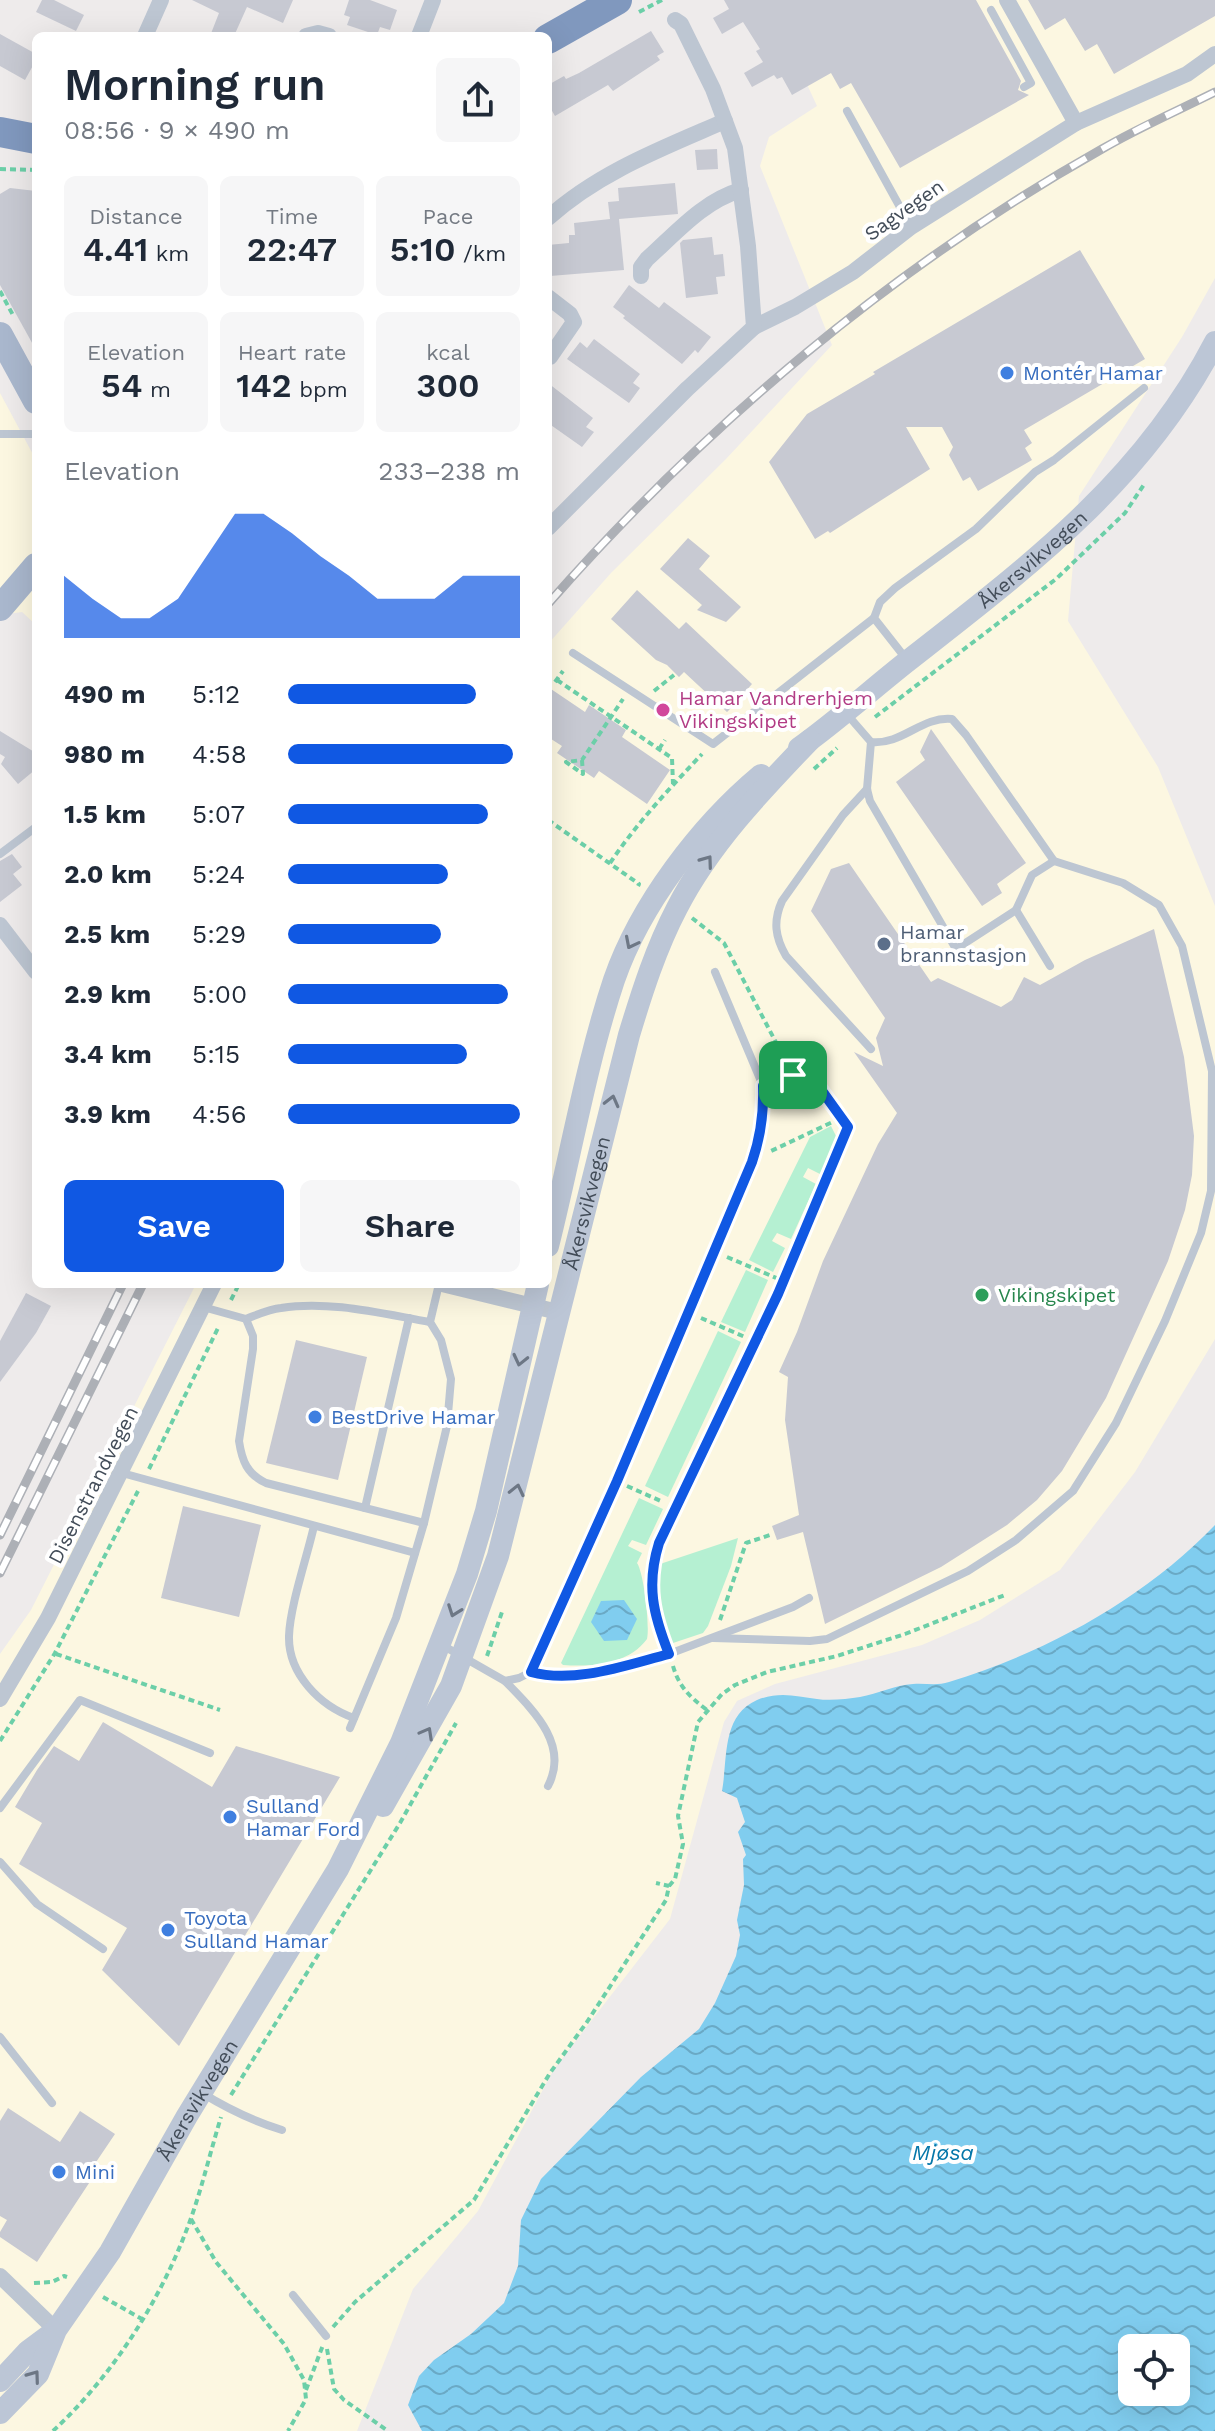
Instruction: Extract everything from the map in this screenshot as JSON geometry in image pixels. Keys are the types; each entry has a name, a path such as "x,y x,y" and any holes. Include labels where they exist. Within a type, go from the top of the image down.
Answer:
{"highway":[{"path":"552,37 617,0"}],"main road":[{"path":"0,335 32,394"},
{"path":"0,608 32,571"}],"street":[{"path":"147,32 161,0"},
{"path":"421,32 433,0"},
{"path":"1008,1 1076,123"},
{"path":"675,20 681,24 735,148 748,246 754,327"},
{"name":"Sagvegen","path":"552,524 688,388 754,327 795,307 853,272 911,227 1076,123 1187,74 1215,54"},
{"path":"552,214 570,198 626,165 725,121"},
{"path":"641,276 641,267 647,259 698,212 723,196 741,190"},
{"path":"552,300 570,314 574,322 552,354"},
{"name":"Åkersvikvegen","path":"552,1230 605,1012 626,953 673,872 710,824 751,783 810,740 852,720 908,661 1003,588 1095,506 1181,401 1212,348"},
{"name":"Åkersvikvegen","path":"0,2413 38,2374 56,2330 110,2252 202,2092 338,1869 400,1780 446,1697 474,1661 558,1312 629,1035 652,963 693,880 766,785 810,740"},
{"path":"0,925 32,967"},
{"name":"Disenstrandvegen","path":"0,1699 48,1618 212,1288"},
{"path":"475,1288 535,1295 558,1312"},
{"name":"Åkersvikvegen","path":"338,1869 401,1743 467,1574 486,1511 535,1295"},
{"path":"4,2279 56,2330"},
{"name":"Åkersvikvegen","path":"0,2381 28,2351 56,2330"}],"lane":[{"path":"1008,1 988,12 1031,83 1024,87"},
{"path":"847,111 911,227"},
{"path":"573,653 713,744 874,618 880,602 895,588 976,529 1035,472 1144,388"},
{"path":"0,434 32,434"},
{"path":"874,618 908,661"},
{"path":"713,1638 827,1639 968,1571 1016,1540 1073,1491 1116,1423 1165,1321 1201,1233 1211,1191 1212,1071 1182,946 1159,905 1123,883 1054,861 952,719 939,718 925,722 893,742 871,742"},
{"path":"852,720 871,742 867,789 882,826 956,949 1016,910 1032,875 1054,861"},
{"path":"867,789 843,815 782,901 776,929 778,942 786,956 871,1049"},
{"path":"0,854 32,830"},
{"path":"1016,910 1050,966"},
{"path":"505,1681 531,1672 617,1481 761,1137 763,1086 715,972"},
{"path":"350,1728 396,1618 424,1523 451,1402 447,1359 430,1322 440,1288"},
{"path":"669,1654 650,1585 651,1568 659,1543 778,1294"},
{"path":"203,1307 246,1319 281,1308 307,1307 430,1322"},
{"path":"365,1508 409,1318"},
{"path":"246,1319 253,1336 239,1441 246,1468 255,1478 266,1483 424,1523"},
{"path":"122,1473 415,1553"},
{"path":"314,1526 289,1640 301,1677 325,1704 338,1713 354,1718"},
{"path":"531,1672 547,1676 581,1674 669,1654 793,1607 809,1598"},
{"path":"441,1645 505,1681 542,1719 555,1755 554,1773 548,1786"},
{"path":"0,1808 80,1700 210,1753"},
{"path":"0,1862 37,1904 103,1949"},
{"path":"0,2037 52,2103"},
{"path":"202,2092 224,2107 282,2130"},
{"path":"293,2295 326,2336"}],"path":[{"path":"0,169 32,169"},
{"path":"804,778 852,720 1056,579 1125,513 1149,476"},
{"path":"563,671 556,681 672,758 673,784"},
{"path":"582,760 566,762 583,774 582,760 624,697 658,690 674,675"},
{"path":"659,749 665,740"},
{"path":"609,863 673,784 713,744"},
{"path":"552,823 639,884"},
{"path":"683,912 724,943 793,1075"},
{"path":"689,929 694,919"},
{"path":"763,1086 793,1075 812,1077 848,1127 778,1294"},
{"path":"752,1162 803,1134 841,1118"},
{"path":"714,1251 782,1281"},
{"path":"0,1741 55,1653 237,1288"},
{"path":"688,1313 755,1342"},
{"path":"617,1481 676,1508"},
{"path":"713,1638 746,1543 770,1535"},
{"path":"288,2431 302,2407 326,2336 355,2302 474,2200 550,2073 666,1900 669,1886 675,1879 683,1844 678,1816 694,1737 698,1722 707,1710 722,1694 751,1678 837,1656 905,1634 1005,1595"},
{"path":"474,1661 504,1605"},
{"path":"55,1653 220,1710"},
{"path":"669,1654 686,1694 707,1710"},
{"path":"53,2431 87,2399 149,2310 185,2234 224,2107 400,1823 459,1718"},
{"path":"656,1883 669,1886"},
{"path":"190,2217 216,2262 284,2344 306,2390"},
{"path":"4,2279 20,2277 33,2283 52,2282 64,2276"},
{"path":"326,2336 334,2389 344,2400 388,2431"}],"shaded area":[{"path":"768,0 1215,0 1215,278 1182,337 1079,496 1068,621 1158,767 1215,906 1215,1339 1135,1472 1060,1570 980,1620 922,1645 775,1684 737,1701 724,1722 670,1919 554,2069 478,2211 413,2289 357,2431 0,2431 0,1654 31,1610 194,1288 552,1288 552,639 611,573 726,459 832,345 760,166 769,137 817,106"},
{"path":"0,393 32,453 32,621 22,612 0,615"}],"green space":[{"path":"831,1126 837,1138 820,1174 808,1168 803,1177 816,1184 791,1239 777,1233 772,1241 785,1248 773,1272 749,1260 810,1137"},
{"path":"746,1270 768,1280 745,1332 721,1322"},
{"path":"718,1331 741,1342 668,1497 645,1486"},
{"path":"639,1498 663,1509 646,1545 632,1540 628,1546 642,1553 637,1563 646,1600 647,1639 639,1648 619,1659 597,1665 563,1665 561,1663"},
{"path":"738,1538 731,1566 708,1626 703,1633 673,1643 659,1604 657,1573 660,1564"}],"water":[{"name":"Mjøsa","path":"1215,1525 1215,2431 422,2431 408,2405 419,2376 504,2303 518,2266 521,2220 541,2179 641,2077 699,2029 715,2003 736,1956 740,1935 737,1920 744,1885 743,1859 746,1855 738,1832 745,1822 737,1798 722,1791 728,1740 737,1716 757,1700 773,1696 827,1700 867,1696 906,1685 945,1683 986,1670 1058,1639 1157,1577"},
{"path":"624,1600 637,1619 627,1640 604,1641 591,1622 601,1601"}],"building":[{"path":"42,0 54,0 84,15 76,31 36,12"},
{"path":"192,0 293,0 283,23 247,7 236,32 212,32 219,13"},
{"path":"349,0 370,0 397,10 390,30 380,27 378,32 347,25 350,17 344,15"},
{"path":"724,0 976,0 1021,81 1018,90 1029,95 900,168 851,83 840,89 831,73 792,95 782,77 777,79 774,75 752,87 744,73 763,62 756,51 760,49 743,22 722,34 713,18 729,9"},
{"path":"1028,0 1215,0 1215,16 1114,74 1097,44 1085,51 1065,18 1045,30"},
{"path":"651,31 664,52 657,56 660,60 613,91 608,85 555,116 552,111 552,83 579,73"},
{"path":"0,34 32,52 32,67 25,80 0,66"},
{"path":"717,149 718,169 697,170 695,150"},
{"path":"675,183 678,214 619,219 624,270 552,276 552,245 569,243 569,235 575,235 574,223 610,219 608,202 619,201 618,188"},
{"path":"10,188 32,191 32,343 0,285 0,194"},
{"path":"712,237 714,255 723,254 725,276 716,277 718,294 686,298 680,243"},
{"path":"1080,250 1145,359 1024,430 1032,443 1025,448 1032,460 978,491 970,477 963,481 949,455 953,447 942,427 906,427 930,469 830,533 828,531 815,539 769,462 807,414"},
{"path":"629,285 659,308 664,302 711,337 698,353 695,350 682,364 613,307"},
{"path":"594,339 640,374 633,383 640,388 629,403 567,359 580,342 587,348"},
{"path":"552,386 593,418 586,427 594,432 582,447 552,426"},
{"path":"688,538 710,556 699,569 741,607 726,622 697,610 702,605 660,569"},
{"path":"637,590 679,629 686,622 752,684 727,712 684,672 679,677 611,619"},
{"path":"552,690 585,712 589,705 626,730 622,737 670,770 647,804 599,771 594,778 557,753 562,746 552,740"},
{"path":"931,729 1026,863 997,884 1002,893 982,906 896,782 925,760 920,752"},
{"path":"0,731 32,751 32,772 18,784 1,764 5,757 0,754"},
{"path":"12,854 22,867 13,874 22,885 0,902 0,861"},
{"name":"Vikingskipet","path":"849,863 931,982 938,978 1001,1007 1012,1000 1024,977 1040,985 1085,960 1154,929 1184,1057 1194,1136 1192,1175 1185,1210 1168,1261 1106,1398 1062,1471 1037,1500 1007,1525 941,1567 825,1624 803,1532 777,1540 772,1526 799,1515 785,1420 788,1377 779,1372 823,1261 878,1144 897,1113 854,1052 883,1066 876,1038 885,1018 811,911 831,869"},
{"path":"26,1293 51,1306 36,1333 0,1382 0,1341"},
{"path":"296,1340 367,1357 338,1480 266,1463"},
{"path":"183,1506 261,1525 239,1617 161,1598"},
{"path":"103,1722 212,1787 236,1746 340,1777 179,2046 102,1970 127,1928 19,1864 42,1823 15,1807 54,1746 79,1761"},
{"path":"8,2108 60,2142 80,2111 115,2134 90,2171 95,2174 37,2262 0,2237 7,2220 0,2216 0,2121"}],"railway":[{"path":"552,600 608,538 737,412 877,297 1025,195 1116,141 1215,92"},
{"path":"0,1535 121,1288"},
{"path":"0,1573 141,1288"}],"place":[{"name":"Montér Hamar","path":"1007,373"},
{"name":"Hamar Vandrerhjem Vikingskipet","path":"663,710"},
{"name":"Hamar brannstasjon","path":"884,944"},
{"name":"Vikingskipet","path":"982,1295"},
{"name":"BestDrive Hamar","path":"315,1417"},
{"name":"Sulland Hamar Ford","path":"230,1817"},
{"name":"Toyota Sulland Hamar","path":"168,1930"},
{"name":"Mini","path":"59,2172"}],"route":[{"path":"793,1075 812,1077 848,1127 778,1294 659,1543 651,1568 650,1585 661,1634 669,1654 570,1675 547,1676 531,1672 617,1481 752,1162 761,1137 763,1086 793,1075"}]}
